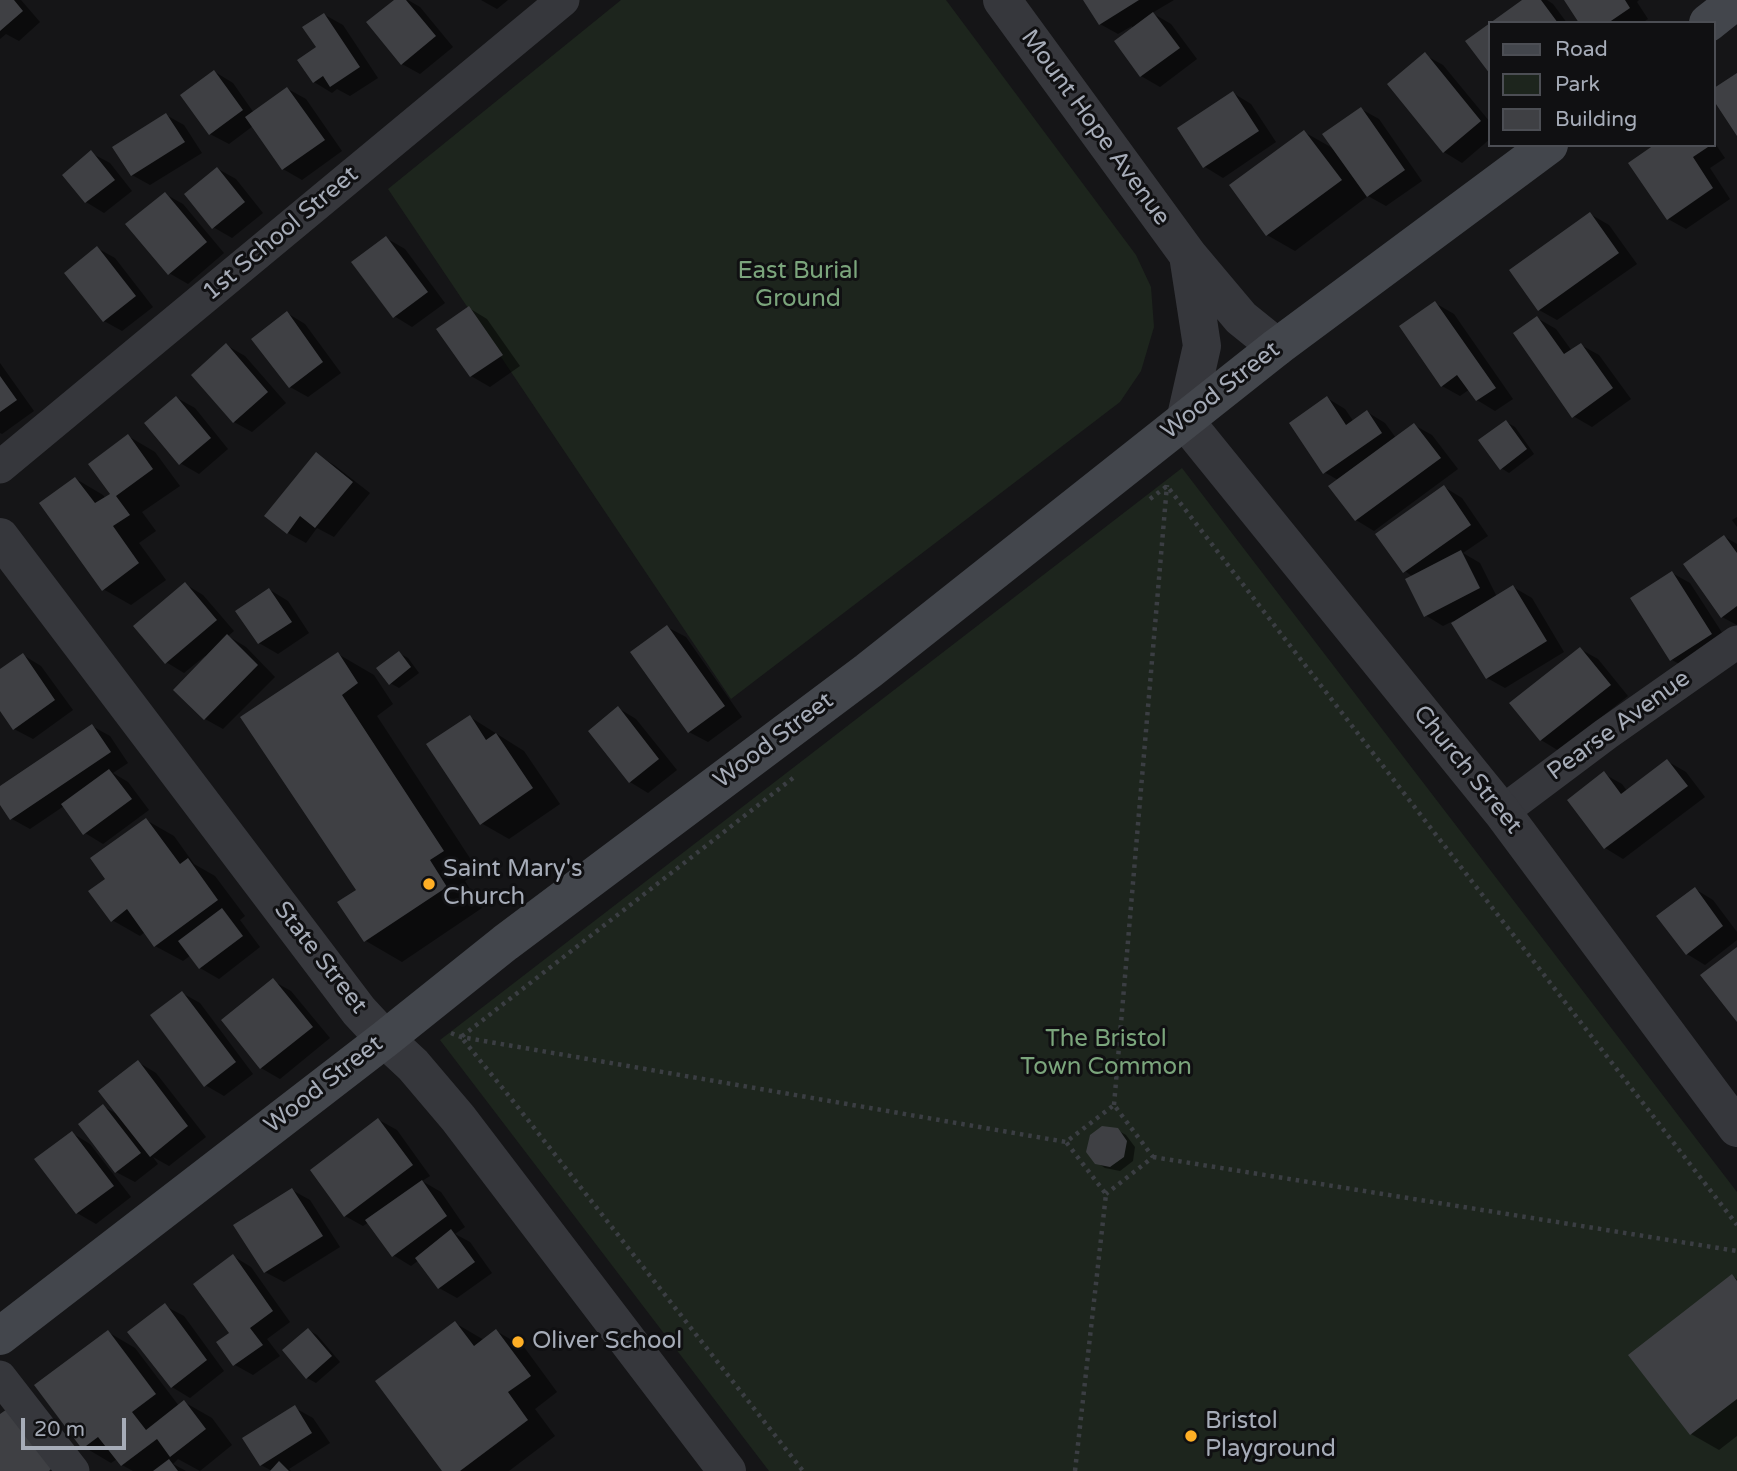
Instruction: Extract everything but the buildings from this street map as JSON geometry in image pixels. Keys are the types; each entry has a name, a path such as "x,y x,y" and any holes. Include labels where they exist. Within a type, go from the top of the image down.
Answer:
{"main road":[{"path":"1711,21 1737,0"},
{"name":"Wood Street","path":"0,1336 505,943 868,671 1277,347 1546,147"}],"street":[{"name":"1st School Street","path":"0,467 562,0"},
{"name":"Mount Hope Avenue","path":"1002,0 1188,255 1241,318 1277,347"},
{"name":"Mount Hope Avenue","path":"1185,421 1202,346 1188,255"},
{"name":"Church Street","path":"1185,421 1502,812 1737,1128"},
{"name":"State Street","path":"0,537 359,1011 398,1028 413,1065 458,1118 727,1471"},
{"name":"Pearse Avenue","path":"1502,812 1606,734 1737,642"},
{"path":"0,1377 73,1471"}],"path":[{"path":"1185,421 1167,486 1114,1105 1153,1157 1737,1251"},
{"path":"1167,486 1737,1225"},
{"path":"398,1028 1066,1142 1106,1194 1075,1471"},
{"path":"461,1037 803,1471"},
{"path":"1066,1142 1114,1105"},
{"path":"1106,1194 1153,1157"}],"green space":[{"name":"East Burial Ground","path":"621,0 946,0 1136,255 1151,287 1154,327 1141,371 1120,402 731,699 388,189"},
{"name":"The Bristol Town Common","path":"1182,468 1737,1192 1737,1471 769,1471 440,1040"}],"place":[{"name":"Saint Mary's Church","path":"429,884"},
{"name":"Oliver School","path":"518,1342"},
{"name":"Bristol Playground","path":"1191,1436"}]}
